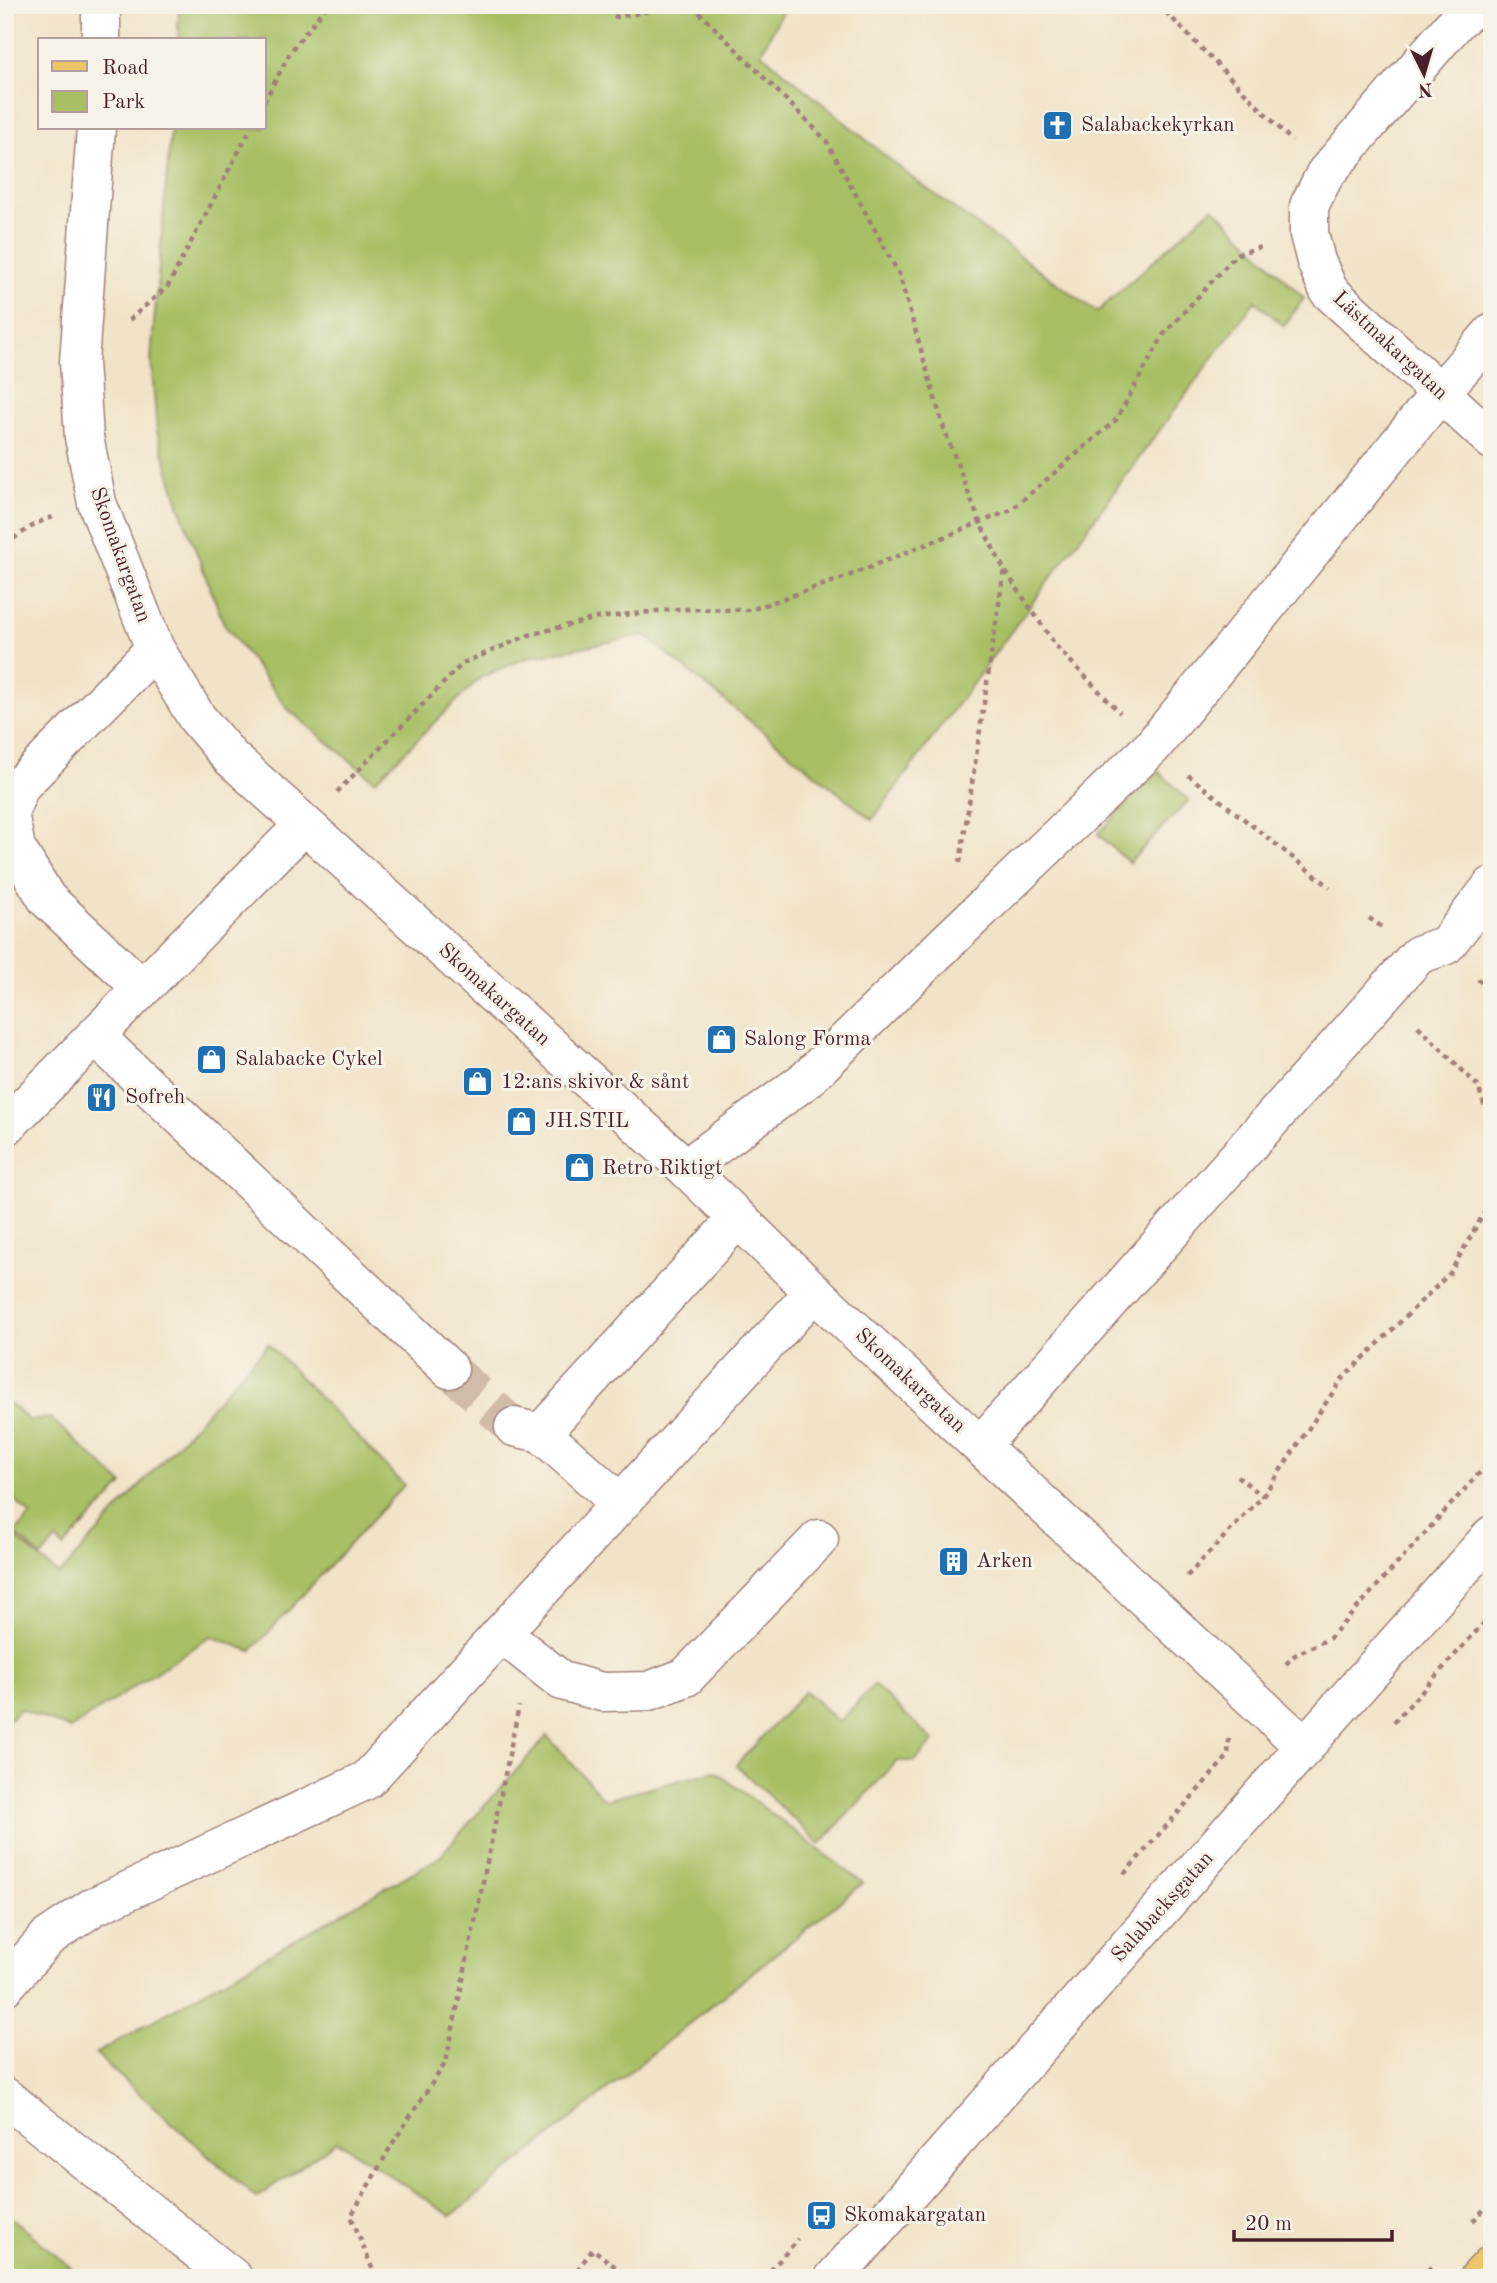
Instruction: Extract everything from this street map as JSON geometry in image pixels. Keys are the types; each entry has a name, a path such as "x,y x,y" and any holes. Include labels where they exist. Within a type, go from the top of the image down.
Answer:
{"main road":[{"path":"1479,2278 1492,2264"}],"street":[{"path":"101,5 101,38"},
{"name":"Lästmakargatan","path":"1477,5 1457,21 1325,174 1309,206 1309,234 1316,261 1329,292 1492,440"},
{"name":"Skomakargatan","path":"96,130 79,362 83,437 97,503 155,649 197,718 230,757 686,1168 814,1292 1305,1747"},
{"path":"686,1168 807,1079 1152,747 1440,393 1492,333"},
{"path":"142,988 47,898 16,848 9,813 20,786 155,649"},
{"path":"5,1127 304,825"},
{"path":"980,1446 1418,956 1446,945 1492,886"},
{"path":"94,1036 450,1369"},
{"path":"620,1503 528,1430 738,1218"},
{"path":"5,1986 47,1938 93,1907 368,1780 515,1645 620,1503 814,1292"},
{"name":"Salabacksgatan","path":"834,2278 1492,1535"},
{"path":"515,1645 562,1681 603,1692 649,1691 686,1677 819,1539"},
{"path":"5,2097 233,2278"}],"path":[{"path":"266,98 291,51 327,5"},
{"path":"597,5 617,18 645,12 658,5"},
{"path":"692,5 827,140 899,274 943,426 980,523 1004,569 1056,646 1152,747 1330,887"},
{"path":"1159,5 1325,174"},
{"path":"79,362 168,286 250,130"},
{"path":"304,825 463,663 529,635 597,618 676,609 750,610 843,578 1011,510 1116,420 1164,334 1237,254 1309,234"},
{"path":"958,873 1004,569"},
{"path":"1385,993 1478,1086 1492,1130"},
{"path":"1156,1608 1263,1496 1342,1379 1450,1273 1487,1208 1492,1179"},
{"path":"1118,1882 1228,1756 1230,1730 1252,1698 1295,1655 1330,1638 1492,1459"},
{"path":"1237,1476 1263,1496"},
{"path":"376,2278 351,2216 394,2141 446,2062 515,1645"},
{"path":"764,2278 798,2239"},
{"path":"571,2278 593,2249 629,2278"}],"green space":[{"path":"179,5 786,5 761,53 911,177 1097,312 1213,207 1304,298 1284,326 1255,301 872,820 644,635 527,658 481,677 375,781 289,710 224,624 182,514 157,431 151,359 171,130 266,130 266,38 178,38"},
{"path":"1158,771 1189,800 1129,863 1098,834"},
{"path":"268,1344 404,1485 251,1651 211,1636 70,1729 20,1709 5,1723 5,1528 59,1575"},
{"path":"9,1403 29,1420 50,1418 123,1484 64,1547 56,1540 41,1557 15,1533 31,1515 15,1500 5,1499 5,1407"},
{"path":"874,1685 934,1741 915,1761 897,1761 820,1844 736,1765 805,1691 839,1722"},
{"path":"547,1736 605,1800 715,1771 863,1883 451,2216 337,2141 256,2198 95,2054 438,1858"},
{"path":"5,2212 83,2278 5,2278"}],"tunnel":[{"path":"449,1369 514,1427"}],"place":[{"name":"Salabackekyrkan","path":"1058,125"},
{"name":"Salong Forma","path":"721,1039"},
{"name":"Salabacke Cykel","path":"212,1059"},
{"name":"12:ans skivor & sånt","path":"478,1082"},
{"name":"Sofreh","path":"102,1097"},
{"name":"JH.STIL","path":"522,1121"},
{"name":"Retro Riktigt","path":"579,1168"},
{"name":"Arken","path":"953,1561"},
{"name":"Skomakargatan","path":"821,2215"}]}
